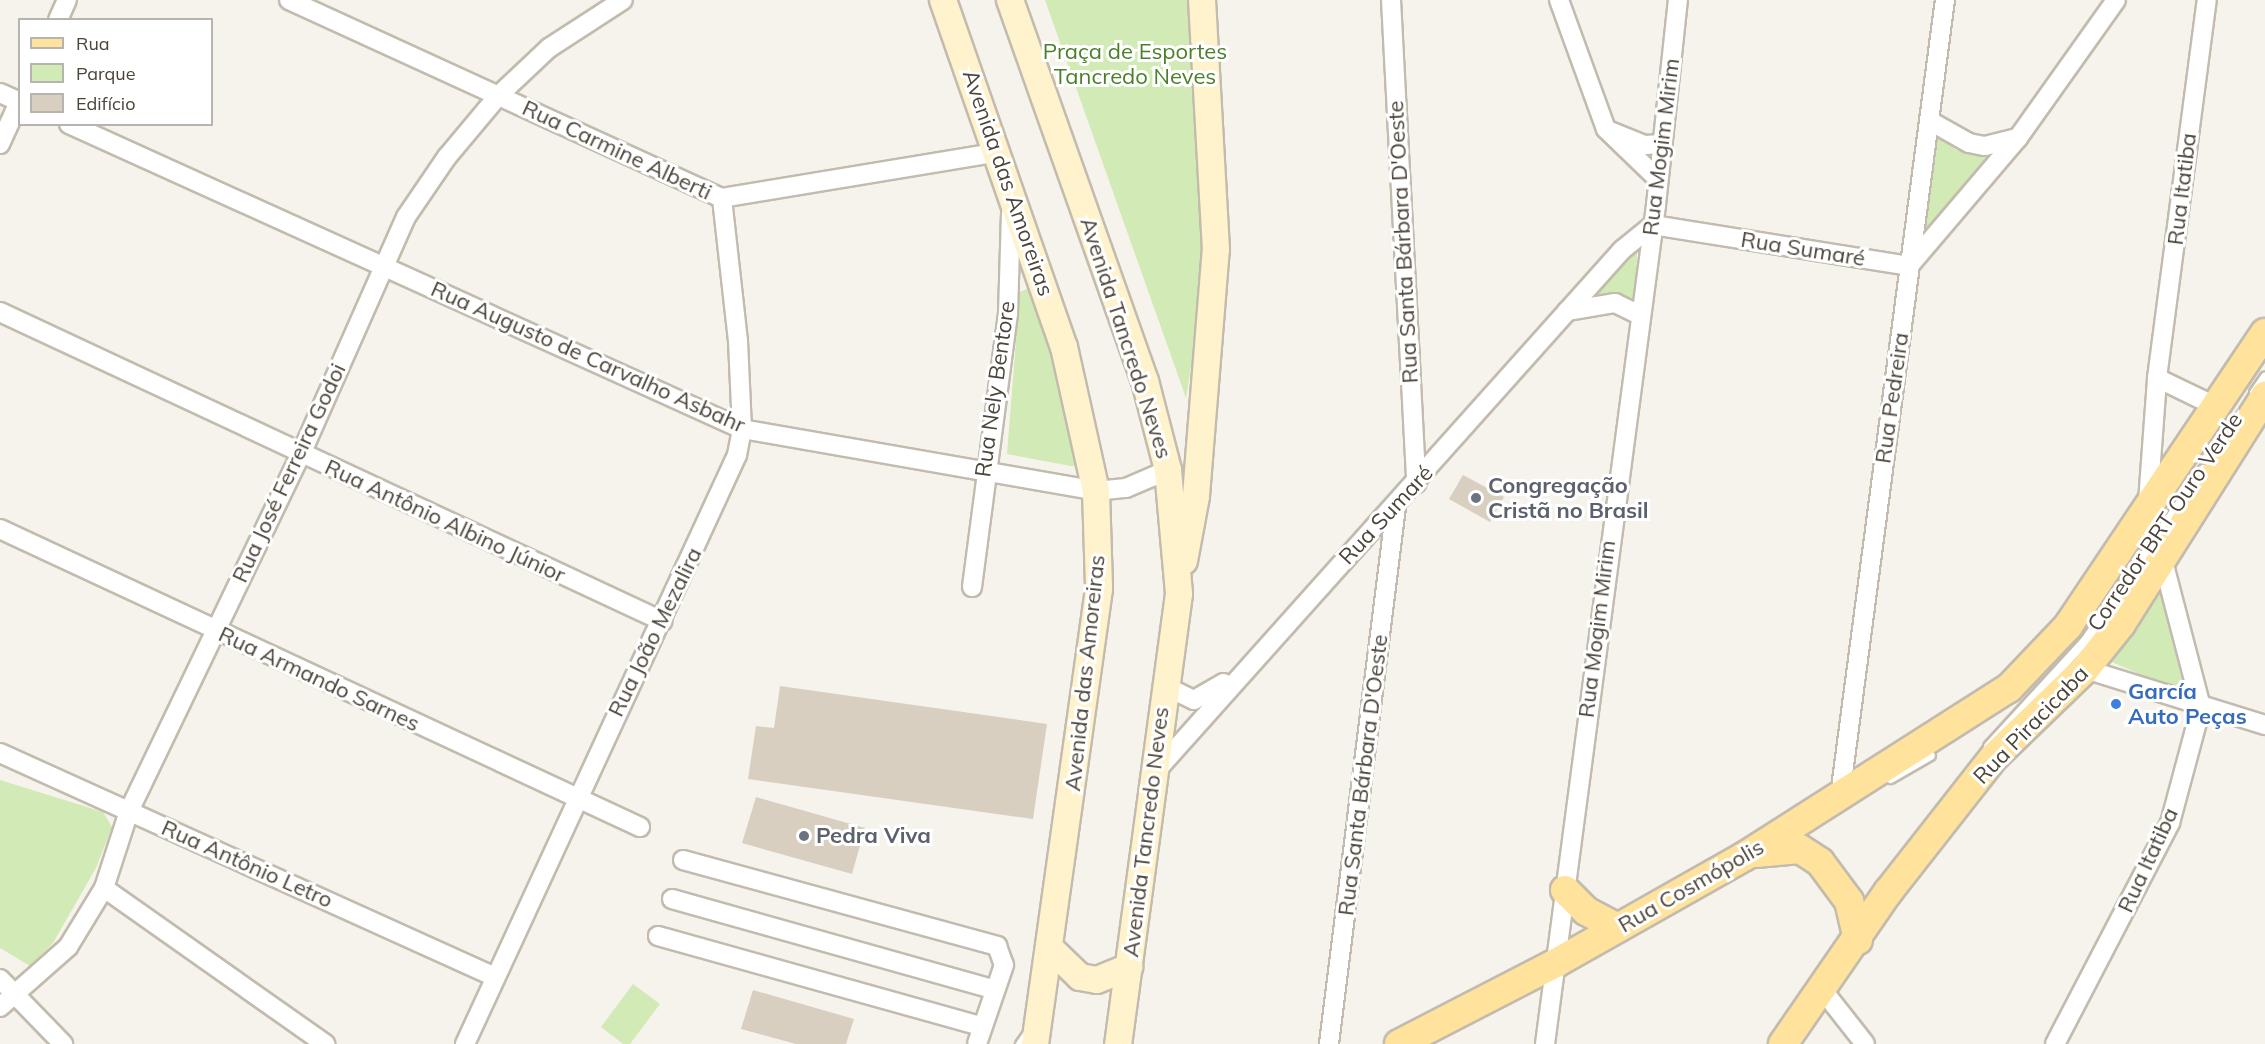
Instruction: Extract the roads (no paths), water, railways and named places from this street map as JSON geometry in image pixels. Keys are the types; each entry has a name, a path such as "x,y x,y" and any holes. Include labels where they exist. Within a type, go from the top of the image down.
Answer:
{"main road":[{"name":"Avenida das Amoreiras","path":"943,0 999,152 1010,191 1064,346 1096,491 1099,589 1052,950 1035,1044"},
{"name":"Avenida Tancredo Neves","path":"1010,0 1145,381 1168,470 1179,594 1118,1044"},
{"path":"1179,594 1206,391 1216,250 1202,0"},
{"name":"Rua Piracicaba","path":"1971,721 2029,672 2068,626 2148,503 2217,407 2265,333"},
{"path":"1168,470 1186,446 1206,391"},
{"name":"Rua Piracicaba","path":"1783,1044 1821,988 1858,940 1888,892 1994,758 2085,669 2163,561 2265,396"},
{"name":"Rua Cosmópolis","path":"1399,1044 1557,963 1745,856 1840,796 1971,721"},
{"path":"1745,856 1786,848 1811,855 1849,901 1858,940"},
{"path":"1565,890 1586,911 1617,928"},
{"path":"1052,950 1080,977 1097,980 1129,967"}],"street":[{"path":"59,18 67,0"},
{"name":"Rua Carmine Alberti","path":"290,0 723,198 999,152"},
{"name":"Rua José Ferreira Godoi","path":"0,1007 20,995 68,948 104,888 129,811 300,454 384,266 435,174 498,96 549,48 623,0"},
{"name":"Rua Santa Bárbara D'Oeste","path":"1390,0 1416,483"},
{"path":"1558,0 1606,129 1658,179"},
{"name":"Rua Mogim Mirim","path":"1545,1044 1638,314 1653,225 1678,0"},
{"name":"Rua Pedreira","path":"1840,796 1945,0"},
{"path":"1909,266 2018,138 2116,0"},
{"name":"Rua Itatiba","path":"2148,503 2157,378 2207,0"},
{"path":"0,93 18,101"},
{"path":"0,144 18,103"},
{"path":"1930,121 1969,143 1985,146 2018,138"},
{"name":"Rua Augusto de Carvalho Asbahr","path":"73,126 742,429 1096,491 1126,488 1168,470"},
{"path":"1606,129 1645,144 1662,144"},
{"name":"Rua Nely Bentore","path":"972,587 983,471 1008,314 1010,191"},
{"name":"Rua João Mezalira","path":"465,1044 575,799 662,621 737,455 742,429 723,198"},
{"name":"Rua Sumaré","path":"1156,771 1251,663 1396,506 1599,273 1653,225 1909,266"},
{"path":"1567,311 1615,303 1638,314"},
{"name":"Rua Antônio Albino Júnior","path":"0,312 662,621"},
{"path":"2157,378 2217,407"},
{"name":"Rua Santa Bárbara D'Oeste","path":"1329,1044 1396,506"},
{"name":"Rua Armando Sarnes","path":"0,529 575,799 640,827"},
{"name":"Rua Itatiba","path":"2055,1044 2170,823 2201,706 2163,561"},
{"name":"Rua Sumaré","path":"1165,686 1186,699 1204,697 1251,663"},
{"path":"2085,669 2265,725"},
{"name":"Rua Antônio Letro","path":"0,753 495,977"},
{"path":"658,936 980,1036 1005,961 997,946 683,860"},
{"path":"104,888 326,1044"},
{"path":"672,898 995,990"},
{"path":"0,979 20,995 63,1044"},
{"path":"1821,988 1865,1044"}],"lane":[{"name":"Corredor BRT Ouro Verde","path":"1971,721 2015,696 2074,632 2265,351"},
{"name":"Corredor BRT Ouro Verde","path":"2225,435 2265,375"},
{"name":"Corredor BRT Ouro Verde","path":"1888,892 1890,875 2004,723 2085,640 2212,454"},
{"path":"1840,796 1902,773 1940,748"},
{"path":"1020,1044 1040,1017"}],"place":[{"name":"Congregação Cristã no Brasil","path":"1476,498"},
{"name":"García Auto Peças","path":"2116,704"},
{"name":"Pedra Viva","path":"804,836"}],"park label":[{"name":"Praça de Esportes Tancredo Neves","path":"1135,64"}]}
